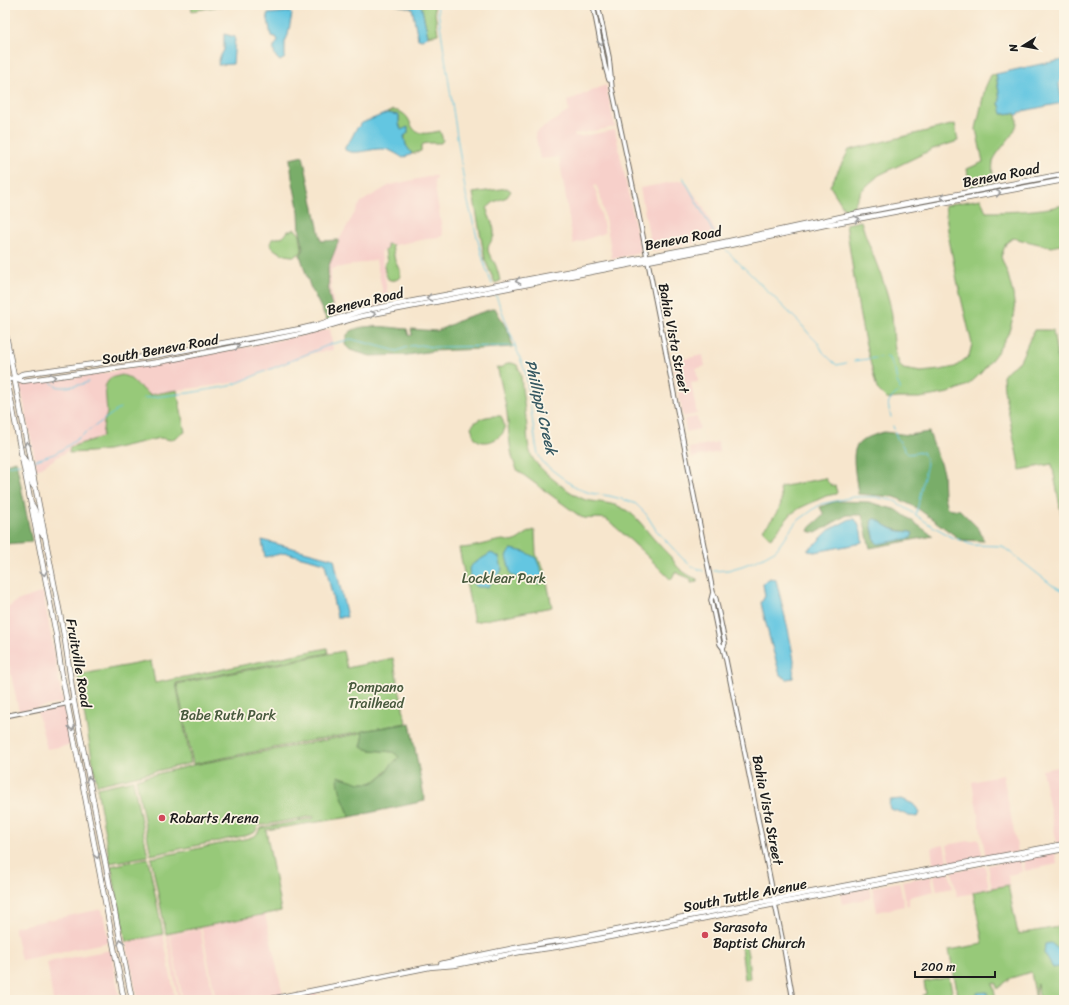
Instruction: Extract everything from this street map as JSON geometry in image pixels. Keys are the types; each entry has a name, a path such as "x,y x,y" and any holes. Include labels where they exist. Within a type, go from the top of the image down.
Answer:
{"main road":[{"name":"Beneva Road","path":"308,330 362,316 481,291 647,259 759,240 789,230 860,213 1064,174"},
{"name":"Beneva Road","path":"789,230 1064,180"},
{"name":"Fruitville Road","path":"5,330 65,640 74,702 132,1000"},
{"name":"South Beneva Road","path":"6,380 15,378 22,374 158,355 308,330"},
{"name":"Fruitville Road","path":"5,369 124,1000"},
{"path":"22,456 27,462 31,484 36,489"},
{"path":"31,504 36,509 41,534 45,536"},
{"path":"38,541 48,555"},
{"name":"South Tuttle Avenue","path":"266,1000 430,967 455,965 676,924 775,902 1064,844"},
{"name":"South Tuttle Avenue","path":"775,902 1064,849"}],"street":[{"name":"Bahia Vista Street","path":"593,5 605,66 612,88"},
{"name":"Bahia Vista Street","path":"598,5 609,57 612,88 707,564 725,643 724,648 793,1000"},
{"path":"5,716 74,702"}],"shaded area":[{"path":"606,85 615,127 575,134 574,136 615,130 641,253 612,259 600,194 596,185 594,186 605,233 573,244 559,157 540,159 535,133 569,111 567,101"},
{"path":"436,176 436,180 434,180 443,236 394,245 387,244 387,249 381,252 389,304 348,312 385,303 376,260 331,269 331,288 335,314 337,315 343,313 335,317 329,295 328,268 339,240 361,202 390,185"},
{"path":"683,180 701,203 719,238 652,251 640,188"},
{"path":"330,329 333,350 313,353 242,381 150,395 128,376 105,386 107,413 102,437 70,447 69,450 37,470 20,385 105,373 246,347"},
{"path":"703,355 705,366 696,369 698,382 691,383 697,414 683,417 673,361"},
{"path":"697,417 700,429 686,432 684,419"},
{"path":"718,442 719,452 691,458 689,448"},
{"path":"43,592 63,703 19,711 5,647 5,610 17,601"},
{"path":"64,706 71,745 47,749 37,711"},
{"path":"1064,766 1064,843 1057,844 1042,770"},
{"path":"1003,775 1018,852 986,858 972,782"},
{"path":"979,839 983,858 951,864 947,845"},
{"path":"944,845 948,865 934,868 931,848"},
{"path":"1055,852 1057,864 1025,871 1023,858"},
{"path":"1020,859 1022,872 1008,875 1009,887 957,896 952,871 985,866 989,889 992,889 988,865"},
{"path":"949,872 953,888 937,891 934,875"},
{"path":"931,876 934,891 909,897 909,905 907,906 902,881"},
{"path":"899,882 904,906 877,912 872,887"},
{"path":"869,887 871,898 842,904 840,893"},
{"path":"102,909 109,942 21,960 14,927"},
{"path":"265,914 283,995 259,1000 216,1000 201,928 169,935 181,1000 178,1000 166,934"},
{"path":"200,929 214,1000 183,1000 170,935"},
{"path":"163,934 175,1000 138,1000 126,942"},
{"path":"111,950 120,1000 53,1000 47,962"},
{"path":"316,992 318,1000 298,1000 297,995"}],"green space":[{"path":"191,5 226,5 192,11"},
{"path":"421,5 434,5 438,34 428,36"},
{"path":"996,74 1000,99 999,104 1003,114 1014,113 1017,119 1017,125 1010,138 995,157 993,162 993,182 970,187 967,169 983,162 976,129 985,88 991,75"},
{"path":"393,110 405,115 412,127 418,132 426,133 440,131 443,140 441,143 423,144 421,151 412,154 405,142 407,128 401,131 399,115 387,113"},
{"path":"955,124 958,141 933,149 879,175 861,191 852,209 845,210 830,186 849,150"},
{"path":"303,156 321,241 339,240 328,268 329,295 335,317 327,320 310,286 300,255 303,252 303,247 290,159"},
{"path":"507,188 511,191 507,197 494,202 487,208 494,232 488,247 488,251 496,266 500,281 495,283 485,260 473,193"},
{"path":"981,199 986,212 1025,211 1064,205 1064,244 1052,247 1013,238 1006,243 1001,257 1013,294 1015,312 1008,334 998,351 981,373 968,385 949,393 920,398 887,399 877,389 864,337 846,224 861,221 890,303 895,351 899,364 903,369 921,372 940,370 955,367 969,356 972,344 949,239 945,205"},
{"path":"295,229 300,235 302,249 301,253 294,256 289,256 279,252 271,246 270,244 272,239 282,237 288,231"},
{"path":"387,244 393,245 395,261 400,271 400,277 394,280 388,279 385,272 384,265 387,262 385,250 387,249"},
{"path":"495,308 510,335 512,347 433,351 408,355 370,356 350,350 345,345 347,335 358,328 375,326 407,329 409,336 412,335 411,329 437,331 467,317"},
{"path":"1034,330 1053,330 1059,370 1064,388 1063,523 1052,464 1020,470 1004,390 1003,376 1009,369 1020,361"},
{"path":"507,363 517,365 521,374 529,447 535,462 556,482 572,493 586,500 616,505 631,513 672,558 679,568 686,574 697,579 697,582 691,583 691,579 675,572 671,580 609,521 602,518 581,517 518,471 511,451 506,408 498,370 496,368 503,367"},
{"path":"122,375 128,377 150,395 177,390 185,432 171,440 160,438 107,450 69,453 70,447 102,437 107,413 105,386 110,378"},
{"path":"490,416 501,416 504,431 499,437 487,442 476,439 471,427 476,421"},
{"path":"884,432 909,435 929,432 943,472 944,496 947,508 960,510 979,529 984,541 961,540 917,508 895,497 858,494 854,463 856,447 865,439"},
{"path":"16,461 32,542 5,544 5,464"},
{"path":"825,478 831,485 835,486 837,492 836,494 826,496 800,508 791,514 770,538 763,529 779,509 781,503 780,487"},
{"path":"836,501 869,502 897,510 933,536 870,548 862,515 847,515 816,533 808,531 810,527 824,515 820,507","holes":["877,519 892,528 911,532 875,541 871,522"]},
{"name":"Locklear Park","path":"534,530 536,554 545,572 552,607 474,622 459,548 503,540 513,542"},
{"path":"327,648 328,653 176,683 191,763 97,785 82,702 86,700 85,698 82,699 78,675 151,661 155,683"},
{"path":"343,651 347,668 393,658 406,723 363,731 361,747 370,750 394,752 399,757 377,780 370,783 360,783 347,808 350,817 266,830 281,911 166,934 151,858 249,838 256,835 261,828 314,818 314,816 259,825 255,832 248,835 151,855 136,779 193,765 362,732 193,764 177,684"},
{"path":"410,723 425,801 350,817 340,792 338,776 360,783 372,783 385,774 399,757 393,752 370,750 361,747 363,739 362,731"},
{"path":"133,780 148,856 110,863 97,788"},
{"path":"148,858 163,934 126,942 111,866"},
{"path":"1008,885 1018,934 1064,926 1064,1000 1040,1000 1037,984 1036,1000 1031,972 1011,978 997,989 996,983 993,984 996,1000 959,1000 949,950 983,944 973,892"},
{"path":"746,945 750,979 745,979 741,946"},
{"path":"949,977 954,1000 924,1000 923,995 926,994 924,982"}],"water":[{"path":"396,5 421,5 428,36 422,40 418,39 412,8"},
{"path":"290,12 292,14 288,35 285,42 285,58 280,61 274,52 274,47 278,40 276,37 271,36 267,14"},
{"path":"224,34 235,37 233,64 218,65 224,50"},
{"path":"1064,60 1064,77 1059,84 1062,103 1023,111 1017,115 1014,113 1002,114 999,105 1000,99 996,74"},
{"path":"387,113 399,115 401,130 408,127 408,133 404,136 406,145 412,154 403,158 385,149 358,152 349,152 345,150 345,146 351,139 356,129 362,123"},
{"path":"850,519 855,519 858,524 862,542 815,552 808,551 808,549 811,548 829,530"},
{"path":"873,519 877,519 894,529 913,533 911,538 878,544 875,541 871,522"},
{"path":"262,540 334,559 347,617 337,617 325,563 286,553 265,557"},
{"path":"511,549 525,552 536,558 543,575 540,584 529,582 511,575 506,556"},
{"path":"491,553 499,557 502,569 500,574 488,587 478,587 474,585 470,576 469,568"},
{"path":"770,578 776,580 788,629 794,660 793,678 787,679 780,675 761,603 765,596 763,584"},
{"path":"902,799 913,804 920,812 918,817 909,816 890,809 890,800"},
{"path":"1051,943 1064,954 1064,966 1053,968 1044,953 1045,944"},
{"path":"987,992 988,1000 978,1000 977,993"}],"waterway":[{"path":"437,5 466,195 484,263 492,284"},
{"path":"683,177 716,237"},
{"path":"726,250 800,323 832,361 837,365 846,363"},
{"name":"Phillippi Creek","path":"495,293 526,374 536,445 538,454 544,464 576,488 590,493 610,496 636,504 646,514 656,530 682,558 690,565 703,571"},
{"path":"144,398 189,393 230,386 331,344 351,339 397,351 410,346 421,345 432,347 515,346"},
{"path":"885,357 888,357 895,370 897,382 900,387 900,390 888,404 891,417"},
{"path":"854,361 875,358"},
{"path":"51,382 59,387 68,387 88,382"},
{"path":"33,461 54,454 66,447 120,408"},
{"path":"893,426 897,438 908,454 923,452 927,463 916,515"},
{"path":"5,466 20,464"},
{"name":"Phillippi Creek","path":"713,571 728,570 742,566 760,559 776,550 796,522 821,504 853,497 875,497 895,501 929,524 952,537 972,545 1002,546 1052,585 1064,591"}],"place":[{"name":"Robarts Arena","path":"162,818"},
{"name":"Sarasota Baptist Church","path":"705,935"}],"park label":[{"name":"Pompano Trailhead","path":"376,696"},
{"name":"Babe Ruth Park","path":"228,715"}]}
